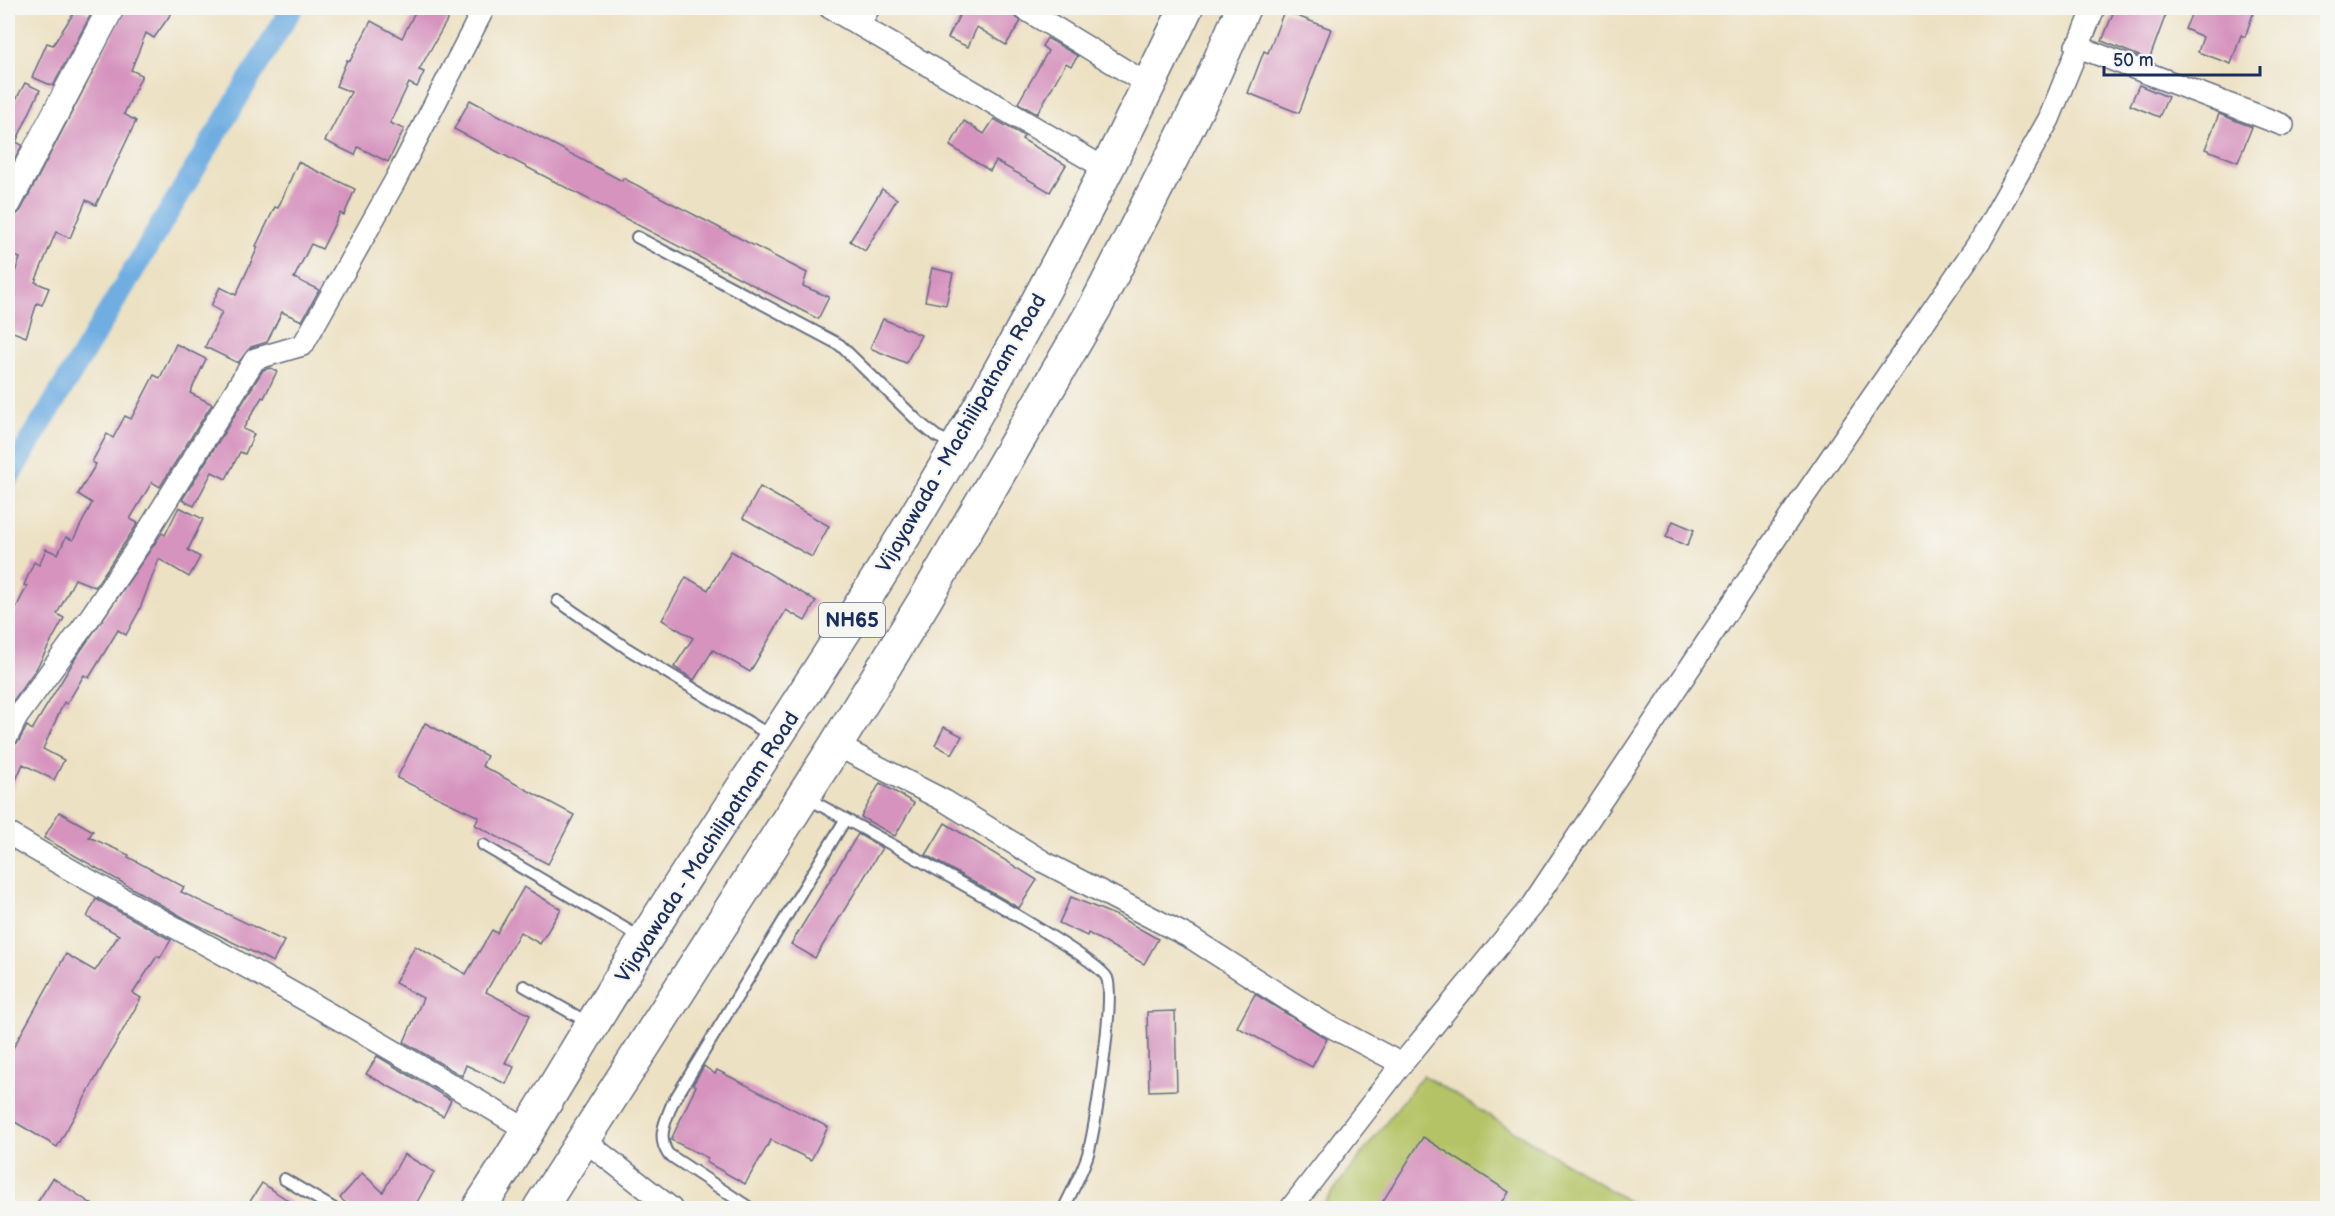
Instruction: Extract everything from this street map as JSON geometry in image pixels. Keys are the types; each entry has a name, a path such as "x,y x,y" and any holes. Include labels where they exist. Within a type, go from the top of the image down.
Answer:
{"highway":[{"name":"Vijayawada - Machilipatnam Road","path":"479,1209 645,940 777,740 957,446 1106,169 1186,8"},
{"name":"NH65","path":"540,1209 804,796 925,600 1098,304 1210,83 1244,8"}],"street":[{"path":"8,203 111,8"},
{"path":"8,735 17,717 91,616 141,542 255,359 303,345 395,181 484,8"},
{"path":"830,8 864,16 1106,169"},
{"path":"1023,8 1149,85"},
{"path":"1291,1209 1402,1064 1532,905 1794,512 1982,238 2049,119 2076,46 2094,8"},
{"path":"2076,46 2283,125"},
{"path":"836,745 945,801 1044,862 1191,938 1324,1023 1402,1064"},
{"path":"8,833 98,888 204,943 380,1042 527,1130"},
{"path":"584,1140 671,1209"}],"lane":[{"path":"637,237 840,345 921,424 936,436 957,446"},
{"path":"558,601 628,649 777,740"},
{"path":"804,796 1016,916 1101,969 1110,993 1094,1130 1087,1156 1064,1209"},
{"path":"750,1209 668,1154 663,1146 662,1135 672,1104 845,820"},
{"path":"483,845 645,940"},
{"path":"524,986 592,1025"},
{"path":"284,1179 333,1209"}],"green space":[{"path":"1423,1075 1639,1208 1320,1208"}],"building":[{"path":"77,8 91,14 53,86 32,77 47,43 53,45"},
{"path":"126,8 175,8 154,38 146,33 131,70 142,75 124,114 136,121 96,205 86,200 70,238 56,232 35,282 49,288 42,305 37,303 26,337 8,330 8,321 16,295 8,292 20,258 8,254 8,218 15,216 21,210"},
{"path":"417,8 454,8 419,70 424,72 417,87 409,83 390,123 404,129 388,162 358,147 355,155 325,141 351,92 336,86 347,60 350,61 371,21 402,38"},
{"path":"963,8 1002,8 1021,21 1006,45 977,27 968,47 948,38"},
{"path":"2115,8 2149,8 2166,14 2149,60 2102,41"},
{"path":"2194,8 2255,8 2245,37 2241,35 2231,64 2198,52 2203,37 2185,29"},
{"path":"1284,11 1331,29 1299,113 1248,93 1264,51 1268,53"},
{"path":"1047,38 1078,56 1071,66 1066,63 1037,114 1018,103 1048,51 1042,46"},
{"path":"25,83 40,90 16,142 22,145 8,172 8,114"},
{"path":"2139,85 2168,97 2159,117 2130,105"},
{"path":"470,100 622,181 623,178 807,273 803,286 829,297 818,319 454,129"},
{"path":"2219,114 2252,127 2238,162 2205,149"},
{"path":"994,119 1024,136 1022,139 1066,165 1050,192 996,161 990,171 950,146 964,121 984,134"},
{"path":"298,162 355,189 344,215 340,213 322,249 311,244 294,278 319,290 302,321 282,312 267,342 251,347 238,363 205,347 222,312 211,306 220,287 236,295 258,247 256,246 275,207 278,208"},
{"path":"882,189 897,199 865,251 850,241"},
{"path":"932,268 953,273 946,305 925,301"},
{"path":"883,319 921,335 906,363 870,348"},
{"path":"176,344 206,359 190,393 212,404 160,487 152,482 130,519 138,523 95,587 75,579 57,614 64,618 36,669 8,708 8,624 27,586 24,585 34,562 39,565 46,549 58,554 66,537 73,540 92,503 78,494 96,464 92,462 107,434 113,438 125,416 131,419 154,375 160,378"},
{"path":"271,368 277,371 264,398 262,397 243,429 254,434 245,454 240,452 226,479 212,472 194,506 182,500 263,370"},
{"path":"760,487 829,526 812,557 743,518"},
{"path":"179,507 203,519 188,550 200,557 189,577 159,559 139,611 126,635 118,630 89,678 84,675 67,704 64,702 43,749 64,760 54,780 23,764 8,798 8,756 12,747 19,741 27,726 32,730 75,659 162,533 165,535"},
{"path":"1673,521 1694,530 1687,546 1666,537"},
{"path":"731,551 816,601 805,621 786,610 750,672 713,650 694,680 674,667 693,638 662,620 686,577 708,590"},
{"path":"425,723 487,756 482,766 574,815 548,864 475,825 479,817 397,778"},
{"path":"944,727 962,736 952,754 935,745"},
{"path":"880,783 914,803 895,836 861,817"},
{"path":"59,812 93,831 89,837 129,855 128,857 184,887 181,892 284,941 273,962 186,919 44,838"},
{"path":"945,823 1037,880 1019,908 926,855"},
{"path":"858,834 882,848 815,958 791,944"},
{"path":"524,887 561,909 540,944 520,932 486,992 530,1015 505,1063 514,1067 506,1084 466,1065 462,1076 404,1042 423,998 395,983 415,946 466,974 492,930 497,933"},
{"path":"1071,897 1117,916 1158,939 1144,964 1088,933 1087,936 1059,923"},
{"path":"96,899 171,940 160,958 157,956 133,993 141,998 57,1147 8,1118 8,1057 66,954 95,971 119,935 87,917"},
{"path":"1255,994 1327,1039 1312,1067 1237,1027"},
{"path":"1175,1011 1177,1090 1149,1091 1147,1012"},
{"path":"377,1056 451,1100 443,1116 366,1074"},
{"path":"704,1066 715,1074 717,1070 828,1127 811,1160 771,1140 745,1184 706,1162 708,1158 671,1140 696,1086 693,1084"},
{"path":"1423,1137 1509,1192 1498,1209 1378,1209"},
{"path":"404,1154 434,1172 413,1209 353,1209 340,1198 362,1173 383,1192"},
{"path":"53,1178 99,1209 33,1209"},
{"path":"262,1183 301,1209 245,1209"}],"waterway":[{"path":"8,478 292,8"}]}
